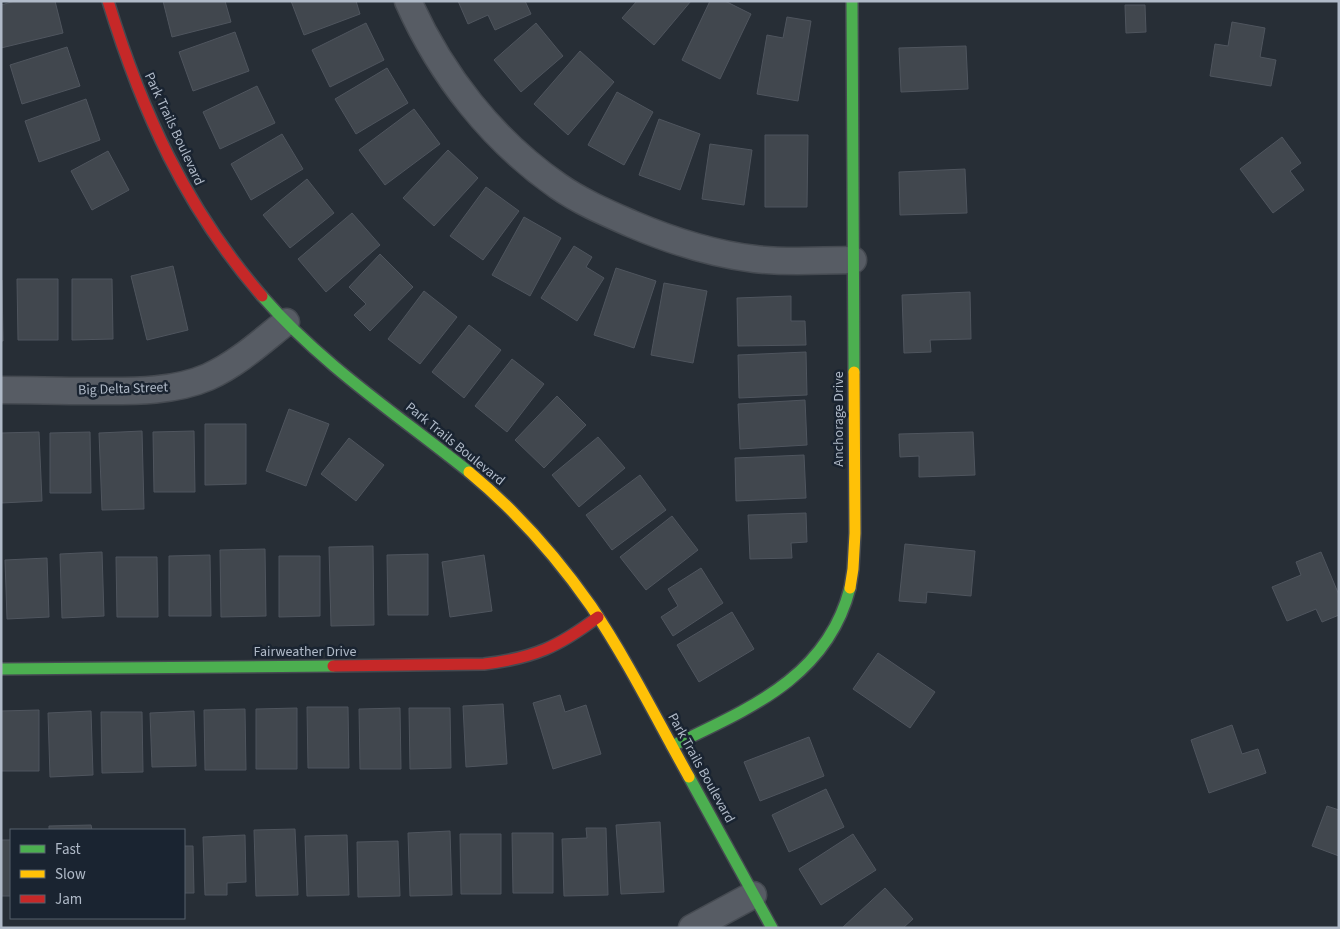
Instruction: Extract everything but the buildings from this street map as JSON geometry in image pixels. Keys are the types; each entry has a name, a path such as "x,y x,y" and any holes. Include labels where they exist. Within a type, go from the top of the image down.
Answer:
{"street":[{"name":"Park Trails Boulevard","path":"108,1 119,42 135,85 173,169 228,256 286,322 315,351 499,499 550,554 598,617 672,746 772,928"},
{"path":"408,1 423,33 455,84 493,131 538,171 559,187 584,202 675,241 721,253 782,261 853,260"},
{"name":"Anchorage Drive","path":"672,746 774,694 807,668 830,635 850,590 855,533 852,1"},
{"name":"Big Delta Street","path":"1,390 119,391 175,387 208,377 226,367 286,322"},
{"name":"Fairweather Drive","path":"1,669 484,664 506,662 543,652 560,643 598,617"},
{"path":"692,928 753,894"}],"traffic: fast":[{"path":"852,1 854,372"},
{"path":"262,296 285,321 335,367 469,472"},
{"path":"672,746 756,703 781,687 804,668 823,645 839,619 850,588"},
{"path":"1,669 333,666"},
{"path":"689,777 772,928"}],"traffic: slow":[{"path":"850,588 855,533 854,372"},
{"path":"469,472 519,518 564,569 591,606 630,669 689,777"}],"traffic: jam":[{"path":"108,1 121,42 151,120 169,157 188,193 210,228 262,296"},
{"path":"333,666 484,664 502,661 545,650 598,617"}]}
